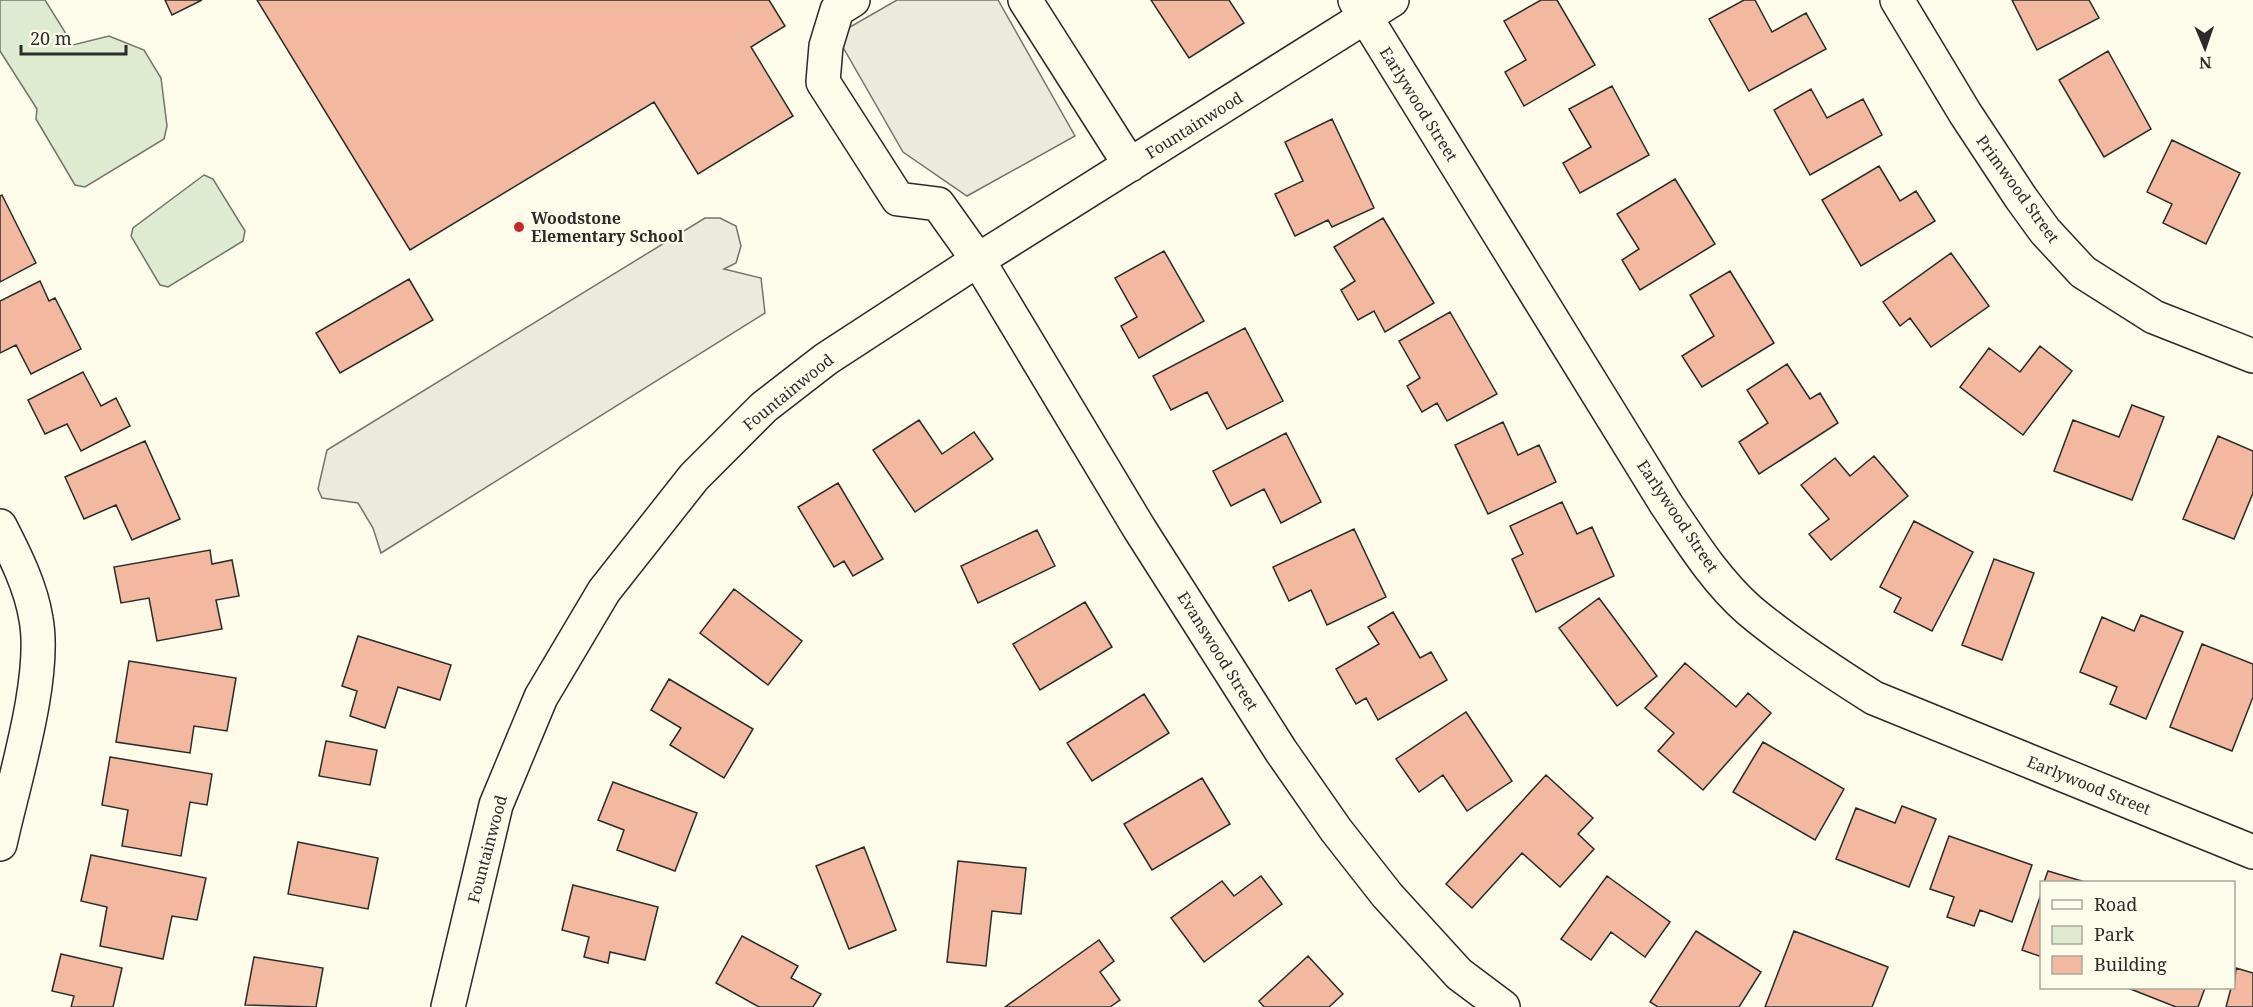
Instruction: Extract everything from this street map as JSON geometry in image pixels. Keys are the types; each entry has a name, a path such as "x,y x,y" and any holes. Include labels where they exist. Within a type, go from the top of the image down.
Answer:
{"street":[{"name":"Evanswood Street","path":"853,0 837,10 826,46 823,81 898,199 938,204 978,260 1139,528 1275,742 1336,830 1387,895 1459,974 1503,1007"},
{"path":"1025,0 1130,165"},
{"name":"Primwood Street","path":"1897,0 1965,113 2021,198 2045,231 2083,273 2154,317 2253,356"},
{"name":"Fountainwood","path":"448,1007 496,805 541,697 604,591 694,477 764,407 826,359 1130,165 1371,6"},
{"name":"Earlywood Street","path":"1371,6 1666,504 1704,560 1748,609 1818,663 1874,698 2253,852"},
{"path":"0,526 29,593 37,621 38,665 0,844"}],"green space":[{"path":"0,0 45,0 73,45 109,36 144,50 161,78 167,126 164,139 85,187 75,185 36,119 37,109 0,51"},
{"path":"204,175 213,179 245,231 243,241 168,287 160,285 131,236 133,228"}],"shaded area":[{"path":"897,0 998,0 1075,136 967,196 903,152 836,35"},
{"path":"705,218 720,218 736,226 741,246 736,263 724,269 761,278 765,313 381,553 373,528 358,503 322,498 318,489 327,450"}],"building":[{"path":"165,0 202,0 172,15"},
{"path":"257,0 769,0 785,26 751,47 793,116 698,174 654,102 410,250"},
{"path":"1151,0 1229,0 1244,23 1189,58"},
{"path":"1541,0 1557,0 1595,65 1524,106 1505,72 1526,60 1504,21"},
{"path":"1744,0 1755,0 1772,32 1806,13 1826,49 1749,91 1709,19"},
{"path":"2012,0 2089,0 2099,18 2037,50"},
{"path":"2108,51 2151,129 2104,157 2059,80"},
{"path":"1612,86 1649,155 1580,193 1563,163 1591,147 1569,109"},
{"path":"1811,89 1827,118 1863,99 1882,135 1810,175 1774,110"},
{"path":"1332,119 1374,208 1332,227 1328,220 1295,236 1275,194 1303,181 1285,142"},
{"path":"2172,140 2240,173 2206,244 2163,223 2172,204 2147,192"},
{"path":"1879,166 1900,201 1916,191 1935,221 1861,266 1822,200"},
{"path":"1675,179 1715,244 1640,290 1622,260 1639,249 1617,214"},
{"path":"2,195 36,263 0,282 0,196"},
{"path":"1383,218 1434,303 1385,332 1374,311 1358,320 1341,290 1355,281 1334,247"},
{"path":"1164,251 1204,321 1139,358 1121,326 1137,317 1115,278"},
{"path":"1951,253 1989,306 1931,347 1910,318 1900,326 1883,302"},
{"path":"1730,271 1774,343 1702,387 1682,356 1714,336 1690,295"},
{"path":"409,279 433,320 340,373 316,333"},
{"path":"40,281 49,301 55,298 81,349 31,374 16,345 0,353 0,301"},
{"path":"1450,312 1497,394 1447,421 1437,403 1422,412 1407,386 1420,378 1399,341"},
{"path":"1245,328 1283,401 1227,429 1207,392 1171,410 1153,376"},
{"path":"2040,346 2072,371 2023,435 1960,387 1989,348 2020,372"},
{"path":"1787,364 1810,399 1820,393 1838,423 1759,474 1739,442 1768,423 1747,390"},
{"path":"83,372 101,406 116,398 130,426 81,451 67,424 45,434 28,400"},
{"path":"2132,405 2164,417 2132,500 2054,471 2073,420 2119,437"},
{"path":"919,420 942,454 974,432 993,459 915,512 873,450"},
{"path":"1503,422 1518,455 1539,445 1556,482 1488,514 1455,445"},
{"path":"1286,433 1321,502 1281,523 1264,489 1231,506 1213,471"},
{"path":"2218,436 2253,451 2253,493 2234,539 2183,519"},
{"path":"145,441 180,519 132,540 116,505 84,519 65,477"},
{"path":"1874,456 1908,496 1831,560 1809,534 1829,519 1801,485 1835,458 1850,476"},
{"path":"838,483 883,559 853,576 844,561 834,567 798,507"},
{"path":"1562,502 1577,534 1592,527 1614,576 1536,612 1512,559 1523,554 1510,526"},
{"path":"1914,521 1973,552 1932,631 1894,612 1901,598 1880,587"},
{"path":"1354,529 1386,597 1327,625 1311,590 1289,601 1273,567"},
{"path":"1037,530 1055,566 978,603 961,566"},
{"path":"210,550 212,564 232,560 239,596 216,600 222,629 157,641 149,598 121,603 114,567"},
{"path":"1994,559 2034,573 2002,660 1962,645"},
{"path":"734,589 802,641 768,685 700,633"},
{"path":"1599,598 1657,676 1617,706 1559,628"},
{"path":"1085,602 1112,647 1040,690 1013,644"},
{"path":"1393,612 1420,658 1431,652 1447,680 1378,720 1366,698 1356,704 1336,669 1379,644 1368,627"},
{"path":"2141,615 2183,632 2146,719 2110,704 2117,687 2080,672 2102,617 2134,631"},
{"path":"358,636 451,665 440,700 398,687 385,728 350,716 357,691 342,686"},
{"path":"2202,644 2253,664 2253,697 2232,751 2170,727"},
{"path":"129,661 236,678 227,731 194,726 190,753 116,742"},
{"path":"1685,663 1736,707 1748,693 1771,713 1703,790 1658,751 1674,733 1645,708"},
{"path":"669,679 753,729 724,778 670,745 681,728 651,710"},
{"path":"1144,694 1169,733 1092,781 1067,743"},
{"path":"1466,712 1512,781 1467,811 1443,775 1419,792 1396,759"},
{"path":"326,741 377,750 370,785 319,776"},
{"path":"1763,742 1844,789 1815,840 1733,792"},
{"path":"110,757 212,774 207,805 190,802 181,856 122,846 128,810 102,805"},
{"path":"1546,775 1593,818 1578,834 1594,849 1560,887 1522,853 1472,908 1446,884"},
{"path":"1202,778 1230,824 1152,870 1124,824"},
{"path":"613,782 697,813 675,871 617,850 624,830 598,820"},
{"path":"1902,806 1936,819 1909,887 1836,859 1856,808 1895,823"},
{"path":"1949,836 2032,865 2012,922 1980,910 1974,926 1947,917 1954,897 1930,889"},
{"path":"298,842 378,858 368,909 288,894"},
{"path":"864,847 896,930 849,949 816,866"},
{"path":"91,855 206,878 197,920 172,916 163,959 100,946 107,907 81,901"},
{"path":"958,861 1026,868 1021,914 992,911 986,966 947,962"},
{"path":"2048,871 2082,881 2044,881"},
{"path":"1261,876 1282,904 1204,962 1171,918 1222,881 1234,896"},
{"path":"1607,876 1670,922 1645,957 1611,932 1591,960 1561,939"},
{"path":"573,885 658,907 645,960 610,952 608,963 584,957 589,937 562,930"},
{"path":"2040,897 2040,956 2022,950"},
{"path":"1696,931 1761,972 1739,1007 1658,1007 1650,1002"},
{"path":"1794,931 1888,967 1872,1007 1765,1007"},
{"path":"742,936 798,966 791,978 821,994 813,1007 759,1007 716,983"},
{"path":"1099,940 1114,961 1100,972 1120,1000 1110,1007 1005,1007"},
{"path":"61,954 122,968 113,1007 71,1007 74,996 52,991"},
{"path":"1308,956 1343,994 1329,1007 1264,1007 1259,1001"},
{"path":"254,957 323,968 316,1007 245,1005"},
{"path":"2236,968 2253,973 2253,1007 2226,1007 2231,989 2235,989"},
{"path":"2131,989 2205,989 2198,1007 2176,1007"}],"place":[{"name":"Woodstone Elementary School","path":"519,227"}]}
